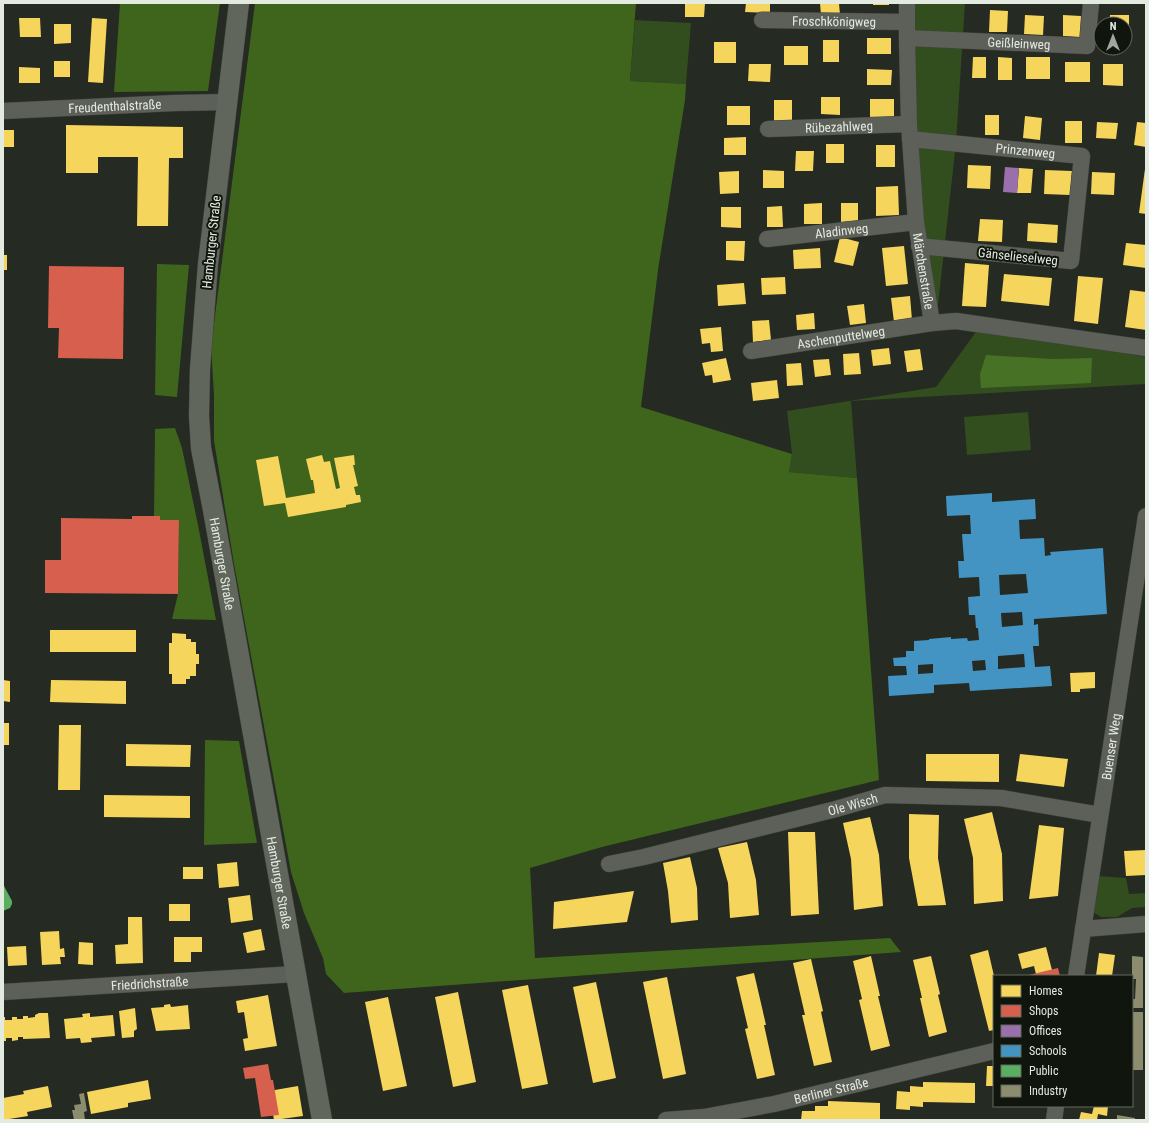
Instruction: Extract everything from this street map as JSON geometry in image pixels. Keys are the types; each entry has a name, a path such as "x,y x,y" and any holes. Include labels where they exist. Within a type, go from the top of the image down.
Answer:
{"main road":[{"name":"Hamburger Straße","path":"239,3 208,264 200,368 199,410 201,448 322,1120"}],"street":[{"name":"Märchenstraße","path":"907,3 910,131 916,222 932,323 956,321 1146,348"},
{"name":"Geißleinweg","path":"907,30 1087,46 1091,3"},
{"name":"Froschkönigweg","path":"762,20 907,30"},
{"name":"Freudenthalstraße","path":"3,111 227,102"},
{"name":"Rübezahlweg","path":"768,129 910,131"},
{"name":"Prinzenweg","path":"910,131 1082,156 1076,216"},
{"name":"Gänselieselweg","path":"919,246 1071,261 1076,216"},
{"name":"Aladinweg","path":"767,239 916,222"},
{"name":"Aschenputtelweg","path":"751,351 932,323"},
{"name":"Buenser Weg","path":"1076,975 1146,516"},
{"name":"Ole Wisch","path":"609,864 644,857 828,811 884,795 1001,798 1100,815"},
{"path":"1083,929 1146,924"},
{"name":"Friedrichstraße","path":"3,992 296,974"},
{"name":"Berliner Straße","path":"666,1120 704,1117 774,1104 993,1051"},
{"path":"1054,1120 1056,1107"}],"shaded area":[{"path":"120,3 220,3 208,91 114,92"},
{"path":"255,3 636,3 630,81 686,84 685,100 658,270 641,407 792,454 789,472 857,478 879,780 602,847 530,868 535,958 890,938 901,952 344,993 326,974 323,958 304,913 291,872 234,564 214,441 214,395 211,347"},
{"path":"907,3 965,3 956,143 938,305 929,307"},
{"path":"635,20 691,23 686,84 630,81"},
{"path":"157,264 189,265 177,397 155,395"},
{"path":"978,329 1146,357 1146,384 851,401 857,478 789,472 792,454 787,411 936,387"},
{"path":"986,355 1053,359 1092,358 1091,383 981,388 980,374"},
{"path":"1028,412 1031,450 967,455 964,417"},
{"path":"175,428 182,448 216,620 172,619 178,594 179,520 160,520 160,516 154,516 155,429"},
{"path":"205,740 239,741 257,843 204,845"},
{"path":"1097,876 1126,878 1129,894 1146,893 1146,907 1132,908 1117,917 1101,917 1093,912"}],"building: Homes":[{"path":"685,3 705,3 704,17 685,17"},
{"path":"746,3 770,3 770,13 745,12"},
{"path":"820,3 839,3 840,15 821,15"},
{"path":"873,3 889,3 889,5 873,5"},
{"path":"990,10 1008,11 1007,32 989,32"},
{"path":"1025,15 1044,16 1043,35 1024,34"},
{"path":"1063,15 1081,16 1080,37 1063,36"},
{"path":"1110,15 1129,15 1129,16"},
{"path":"19,18 40,18 41,37 20,37"},
{"path":"92,18 107,19 103,83 88,82"},
{"path":"54,24 71,24 71,43 54,44"},
{"path":"867,38 891,38 891,54 867,54"},
{"path":"823,40 839,40 839,62 823,62"},
{"path":"714,42 736,42 736,63 714,63"},
{"path":"784,46 808,46 808,65 784,65"},
{"path":"973,57 986,57 986,78 972,78"},
{"path":"998,57 1012,58 1012,80 998,80"},
{"path":"1026,57 1050,57 1050,79 1026,79"},
{"path":"54,61 70,61 70,77 54,77"},
{"path":"1065,62 1090,62 1090,82 1065,82"},
{"path":"749,64 771,64 770,82 748,81"},
{"path":"1103,64 1123,64 1123,86 1103,85"},
{"path":"19,67 40,68 40,83 19,83"},
{"path":"867,69 892,70 891,85 867,85"},
{"path":"821,97 840,97 840,115 821,114"},
{"path":"870,99 894,99 894,117 870,117"},
{"path":"774,100 792,100 792,122 774,122"},
{"path":"727,106 750,106 750,125 727,125"},
{"path":"985,115 999,115 999,135 985,135"},
{"path":"1025,116 1042,118 1040,140 1023,138"},
{"path":"1065,121 1082,121 1082,143 1065,143"},
{"path":"1097,122 1118,123 1116,139 1096,138"},
{"path":"1137,122 1146,123 1146,147 1134,145"},
{"path":"66,125 183,127 183,158 169,158 168,226 137,226 138,157 98,157 98,173 66,173"},
{"path":"3,130 14,130 14,147 3,147"},
{"path":"746,137 746,155 724,155 724,138"},
{"path":"826,144 844,144 844,163 826,163"},
{"path":"876,145 895,145 895,167 876,167"},
{"path":"796,151 814,151 813,171 795,171"},
{"path":"968,165 991,166 990,189 967,188"},
{"path":"1019,168 1033,169 1031,193 1017,193"},
{"path":"1146,169 1146,214 1139,213"},
{"path":"763,170 784,171 784,188 763,188"},
{"path":"1045,170 1072,171 1070,195 1044,194"},
{"path":"739,171 739,193 720,194 719,172"},
{"path":"1092,172 1115,173 1114,195 1091,194"},
{"path":"898,186 899,215 876,216 876,187"},
{"path":"822,203 822,224 804,224 804,204"},
{"path":"841,203 858,203 858,221 841,222"},
{"path":"782,206 783,227 767,227 767,207"},
{"path":"721,207 741,207 741,228 721,227"},
{"path":"980,219 1003,220 1002,242 978,241"},
{"path":"1028,223 1058,225 1057,243 1027,241"},
{"path":"840,237 859,242 853,266 834,262"},
{"path":"726,241 745,241 744,261 726,260"},
{"path":"1126,243 1146,245 1146,268 1123,265"},
{"path":"904,246 908,284 886,286 882,248"},
{"path":"820,248 821,268 794,269 793,250"},
{"path":"3,255 7,255 7,270 3,270"},
{"path":"965,263 989,265 986,307 962,306"},
{"path":"1004,274 1052,278 1049,306 1001,301"},
{"path":"1078,276 1103,278 1098,324 1074,321"},
{"path":"785,277 786,294 762,295 761,278"},
{"path":"744,283 746,304 718,306 717,285"},
{"path":"1130,290 1146,292 1146,330 1125,327"},
{"path":"910,296 912,320 894,322 891,298"},
{"path":"864,304 866,323 850,325 847,306"},
{"path":"814,313 815,329 797,330 796,315"},
{"path":"769,320 771,340 753,342 752,321"},
{"path":"721,327 723,351 711,352 710,343 702,344 700,329"},
{"path":"889,348 891,364 873,366 871,350"},
{"path":"920,349 923,370 907,372 904,351"},
{"path":"859,353 861,374 844,375 843,354"},
{"path":"726,358 731,380 713,383 712,375 705,376 702,363"},
{"path":"829,359 831,375 815,377 813,360"},
{"path":"801,363 803,385 787,386 786,364"},
{"path":"777,380 779,398 753,401 751,383"},
{"path":"322,455 324,462 330,461 336,489 340,488 334,458 354,455 355,465 353,465 358,486 354,487 356,495 360,495 361,502 346,505 346,507 288,517 285,503 264,506 256,460 278,456 286,498 315,493 313,480 311,480 306,459"},
{"path":"50,630 136,630 136,652 50,652"},
{"path":"172,633 186,634 186,639 191,639 191,642 196,642 196,654 199,654 199,664 196,664 196,676 190,676 190,679 186,679 186,684 172,684 172,674 169,674 169,643 172,643"},
{"path":"1095,672 1095,688 1080,689 1080,692 1071,692 1070,673"},
{"path":"3,680 10,681 10,702 3,701"},
{"path":"51,680 126,681 126,704 50,702"},
{"path":"3,723 9,723 9,745 3,745"},
{"path":"59,725 81,725 80,790 58,790"},
{"path":"126,744 191,745 190,767 126,766"},
{"path":"926,754 999,754 999,782 926,781"},
{"path":"1020,754 1068,759 1064,787 1016,781"},
{"path":"104,795 190,796 190,818 104,817"},
{"path":"992,812 1002,854 1003,901 974,904 973,858 964,819"},
{"path":"909,814 939,815 938,858 946,905 918,906 909,858"},
{"path":"870,817 879,855 883,906 854,910 851,859 843,823"},
{"path":"1039,825 1064,828 1058,896 1029,899"},
{"path":"788,832 815,832 819,914 791,916"},
{"path":"747,842 756,880 759,915 730,918 728,883 718,848"},
{"path":"1146,850 1146,875 1126,876 1124,851"},
{"path":"690,857 697,888 698,920 671,923 668,891 663,863"},
{"path":"237,862 239,886 219,888 217,864"},
{"path":"183,867 203,867 203,879 183,879"},
{"path":"634,891 627,922 553,929 554,902"},
{"path":"250,895 253,920 231,923 228,898"},
{"path":"169,904 190,904 190,921 169,921"},
{"path":"128,917 142,917 143,963 116,964 115,945 128,944"},
{"path":"261,929 265,950 247,953 243,933"},
{"path":"59,931 60,949 64,948 65,957 60,957 61,964 42,965 40,932"},
{"path":"174,937 202,937 202,952 191,952 191,962 174,962"},
{"path":"79,942 93,943 93,965 78,964"},
{"path":"26,946 27,965 8,966 7,947"},
{"path":"1046,947 1052,970 1036,974 1034,966 1022,969 1018,954"},
{"path":"988,950 994,975 993,1030 989,1031 970,955"},
{"path":"1099,953 1115,955 1112,975 1096,975"},
{"path":"871,956 880,996 878,996 890,1046 871,1051 859,1000 862,999 853,961"},
{"path":"931,956 947,1032 929,1037 913,960"},
{"path":"811,959 823,1011 821,1012 832,1062 814,1066 802,1015 805,1015 793,963"},
{"path":"754,973 766,1025 764,1025 775,1075 757,1079 745,1029 748,1028 736,977"},
{"path":"667,977 686,1074 663,1079 643,982"},
{"path":"596,982 616,1078 593,1083 573,987"},
{"path":"528,985 548,1084 522,1089 502,990"},
{"path":"458,992 476,1082 453,1087 435,997"},
{"path":"268,995 277,1046 245,1051 243,1039 248,1038 244,1012 238,1013 236,1001"},
{"path":"388,997 407,1086 383,1091 365,1002"},
{"path":"170,1004 171,1007 188,1005 190,1029 156,1031 151,1008 164,1007 164,1005"},
{"path":"135,1008 137,1029 134,1031 134,1037 122,1038 119,1011"},
{"path":"39,1013 48,1013 50,1038 23,1039 23,1037 18,1037 18,1040 12,1041 12,1038 6,1038 6,1041 3,1041 3,1017 5,1017 5,1020 12,1020 12,1017 23,1019 23,1016 28,1016 28,1018 35,1017 35,1015"},
{"path":"90,1013 90,1017 113,1015 115,1036 91,1038 92,1042 81,1043 80,1038 66,1039 64,1019 83,1017 82,1014"},
{"path":"987,1066 993,1066 993,1086 986,1086"},
{"path":"148,1080 151,1099 128,1103 128,1107 91,1114 87,1092"},
{"path":"923,1082 975,1083 975,1103 923,1102 923,1107 910,1106 910,1110 896,1109 897,1091 910,1092 910,1086 923,1087"},
{"path":"48,1086 52,1107 27,1112 28,1116 3,1120 3,1098 24,1094 23,1091"},
{"path":"298,1086 303,1116 274,1120 269,1091"},
{"path":"828,1101 880,1103 880,1120 801,1120 802,1111 815,1111 815,1106 828,1106"},
{"path":"1094,1107 1108,1107 1107,1116 1098,1114 1097,1120 1079,1120 1081,1112 1092,1114"}],"building: Shops":[{"path":"49,266 124,267 123,359 58,358 59,328 48,328"},
{"path":"132,516 160,516 160,520 179,520 178,594 45,593 45,560 61,560 61,518 132,519"},
{"path":"1058,968 1060,975 1029,975"},
{"path":"268,1064 271,1080 273,1080 279,1115 261,1117 255,1078 245,1079 243,1068"}],"building: Offices":[{"path":"1005,167 1019,168 1017,193 1003,192"}],"building: Schools":[{"path":"992,493 992,502 1035,499 1036,519 1019,520 1020,539 1044,538 1045,556 1051,555 1050,552 1103,548 1107,614 1034,619 1034,625 1038,624 1039,646 1033,646 1035,667 1050,666 1052,686 970,691 969,683 934,685 934,693 889,696 888,676 907,675 906,666 894,666 893,658 906,657 906,651 914,651 914,641 951,637 951,639 967,638 968,641 979,640 975,615 969,615 968,597 980,596 979,577 959,578 958,561 964,561 962,534 971,534 970,515 947,516 946,496","holes":["1026,574 1028,593 1000,595 999,575","1022,612 1023,625 1002,627 1001,613","1024,654 1025,667 998,669 998,656","985,660 986,670 973,671 972,661","933,664 933,673 918,674 918,665"]}],"building: Public":[{"path":"3,884 12,901 12,904 10,908 3,911"}],"building: Industry":[{"path":"1132,956 1143,957 1143,1008 1133,1008 1136,979 1133,979"},
{"path":"1133,1012 1143,1012 1143,1070 1133,1070"},
{"path":"84,1093 87,1111 84,1112 85,1120 74,1120 72,1110 75,1110 74,1105 81,1104 79,1094"},
{"path":"1117,1115 1135,1118 1135,1120 1117,1120"}]}
